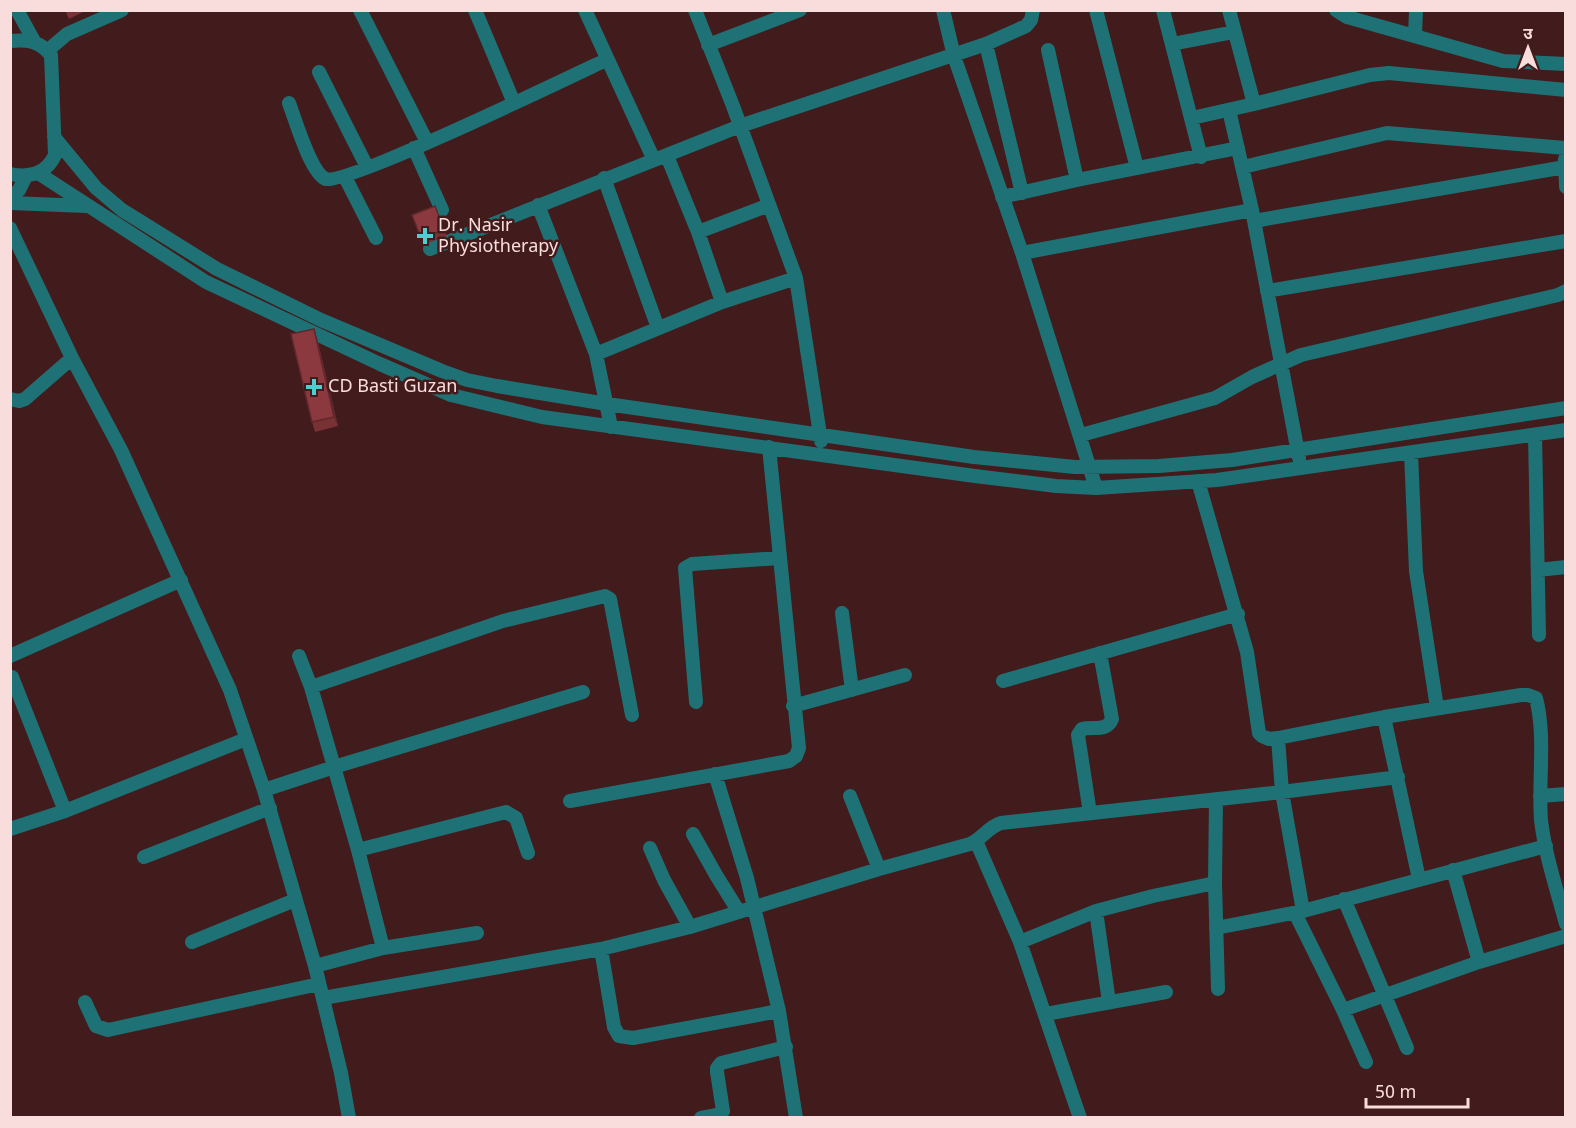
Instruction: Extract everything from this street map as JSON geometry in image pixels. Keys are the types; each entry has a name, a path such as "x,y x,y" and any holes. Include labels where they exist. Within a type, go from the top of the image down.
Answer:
{"street":[{"path":"17,10 34,42"},
{"path":"47,51 67,34 122,10"},
{"path":"360,10 427,142"},
{"path":"475,10 514,103"},
{"path":"585,10 606,60 698,232 722,302"},
{"path":"695,10 796,278 821,434 821,454"},
{"path":"708,45 800,10"},
{"path":"943,10 954,56 1022,253 1096,488"},
{"path":"429,249 740,126 986,44 1026,26 1033,10"},
{"path":"1096,10 1137,168"},
{"path":"1163,10 1201,157"},
{"path":"1229,10 1254,104"},
{"path":"1336,10 1347,17 1503,61 1566,64"},
{"path":"1415,36 1416,10"},
{"path":"1172,44 1234,32"},
{"path":"10,41 24,39 34,42 43,46 51,55 55,154 51,163 32,175 10,200"},
{"path":"986,44 1022,193"},
{"path":"1048,50 1077,180"},
{"path":"289,103 318,174 326,179 345,177 606,60"},
{"path":"319,72 367,167"},
{"path":"1192,118 1370,75 1389,73 1566,90"},
{"path":"1229,110 1253,216 1301,469"},
{"path":"1243,167 1387,133 1566,147 1566,187"},
{"path":"54,137 96,189 122,210 227,274 321,320 442,372 497,386 974,458 1075,467 1159,466 1232,460 1566,408"},
{"path":"414,148 442,210"},
{"path":"1002,197 1238,148"},
{"path":"1022,253 1565,166"},
{"path":"10,174 32,175 90,206 206,282 380,364 452,395 542,417 986,478 1096,488 1198,481 1301,469 1566,430"},
{"path":"345,177 376,238"},
{"path":"604,178 658,328"},
{"path":"10,200 90,206"},
{"path":"698,232 769,205"},
{"path":"538,206 596,354 611,427"},
{"path":"10,228 72,358 121,450 230,690 270,808 315,966 349,1118"},
{"path":"1267,291 1566,241"},
{"path":"596,354 722,302 796,278"},
{"path":"1081,435 1215,398 1280,364 1301,356 1558,295 1566,291"},
{"path":"10,399 19,401 26,399 72,358"},
{"path":"1535,435 1539,635"},
{"path":"570,801 789,760 796,756 799,748 793,706 769,447"},
{"path":"1411,453 1416,571 1437,708"},
{"path":"1198,481 1238,614 1247,652 1259,733 1266,738 1278,738 1384,717 1521,695 1536,698 1541,820 1566,924"},
{"path":"696,702 685,568 692,564 780,558"},
{"path":"1538,570 1566,567"},
{"path":"10,656 181,580"},
{"path":"311,687 503,621 605,596 610,599 632,715"},
{"path":"842,613 852,690"},
{"path":"1003,681 1238,614"},
{"path":"1090,813 1078,735 1082,729 1105,728 1112,723 1100,653"},
{"path":"299,657 311,687 358,850 383,948"},
{"path":"793,706 905,675"},
{"path":"12,677 65,810"},
{"path":"264,790 583,692"},
{"path":"1384,717 1419,879"},
{"path":"1278,738 1282,792 1299,912 1366,1062"},
{"path":"10,829 65,810 246,739"},
{"path":"715,774 743,863 779,1011 796,1118"},
{"path":"85,1002 96,1026 108,1030 321,991 601,949 690,927 976,841 994,825 1001,823 1398,777"},
{"path":"1540,796 1566,794"},
{"path":"850,796 879,869"},
{"path":"1216,799 1215,883 1218,989"},
{"path":"144,857 270,808"},
{"path":"358,850 506,812 516,818 528,853"},
{"path":"693,834 740,912"},
{"path":"976,841 1020,942 1080,1118"},
{"path":"1216,928 1299,912 1546,846"},
{"path":"651,848 664,879 690,927"},
{"path":"1453,870 1479,962"},
{"path":"1020,942 1096,911 1215,883"},
{"path":"1344,899 1407,1048"},
{"path":"192,942 295,900"},
{"path":"1096,911 1109,1002"},
{"path":"315,966 383,948 477,933"},
{"path":"1343,1010 1479,962 1566,936"},
{"path":"601,949 614,1027 619,1036 633,1038 779,1011"},
{"path":"1046,1014 1166,992"},
{"path":"701,1118 723,1111 717,1072 721,1063 786,1047"}],"building":[{"path":"435,206 444,230 421,238 412,215"},
{"path":"314,329 334,417 312,422 291,334"}],"place":[{"name":"Dr. Nasir Physiotherapy","path":"425,236"},
{"name":"CD Basti Guzan","path":"314,387"}]}
